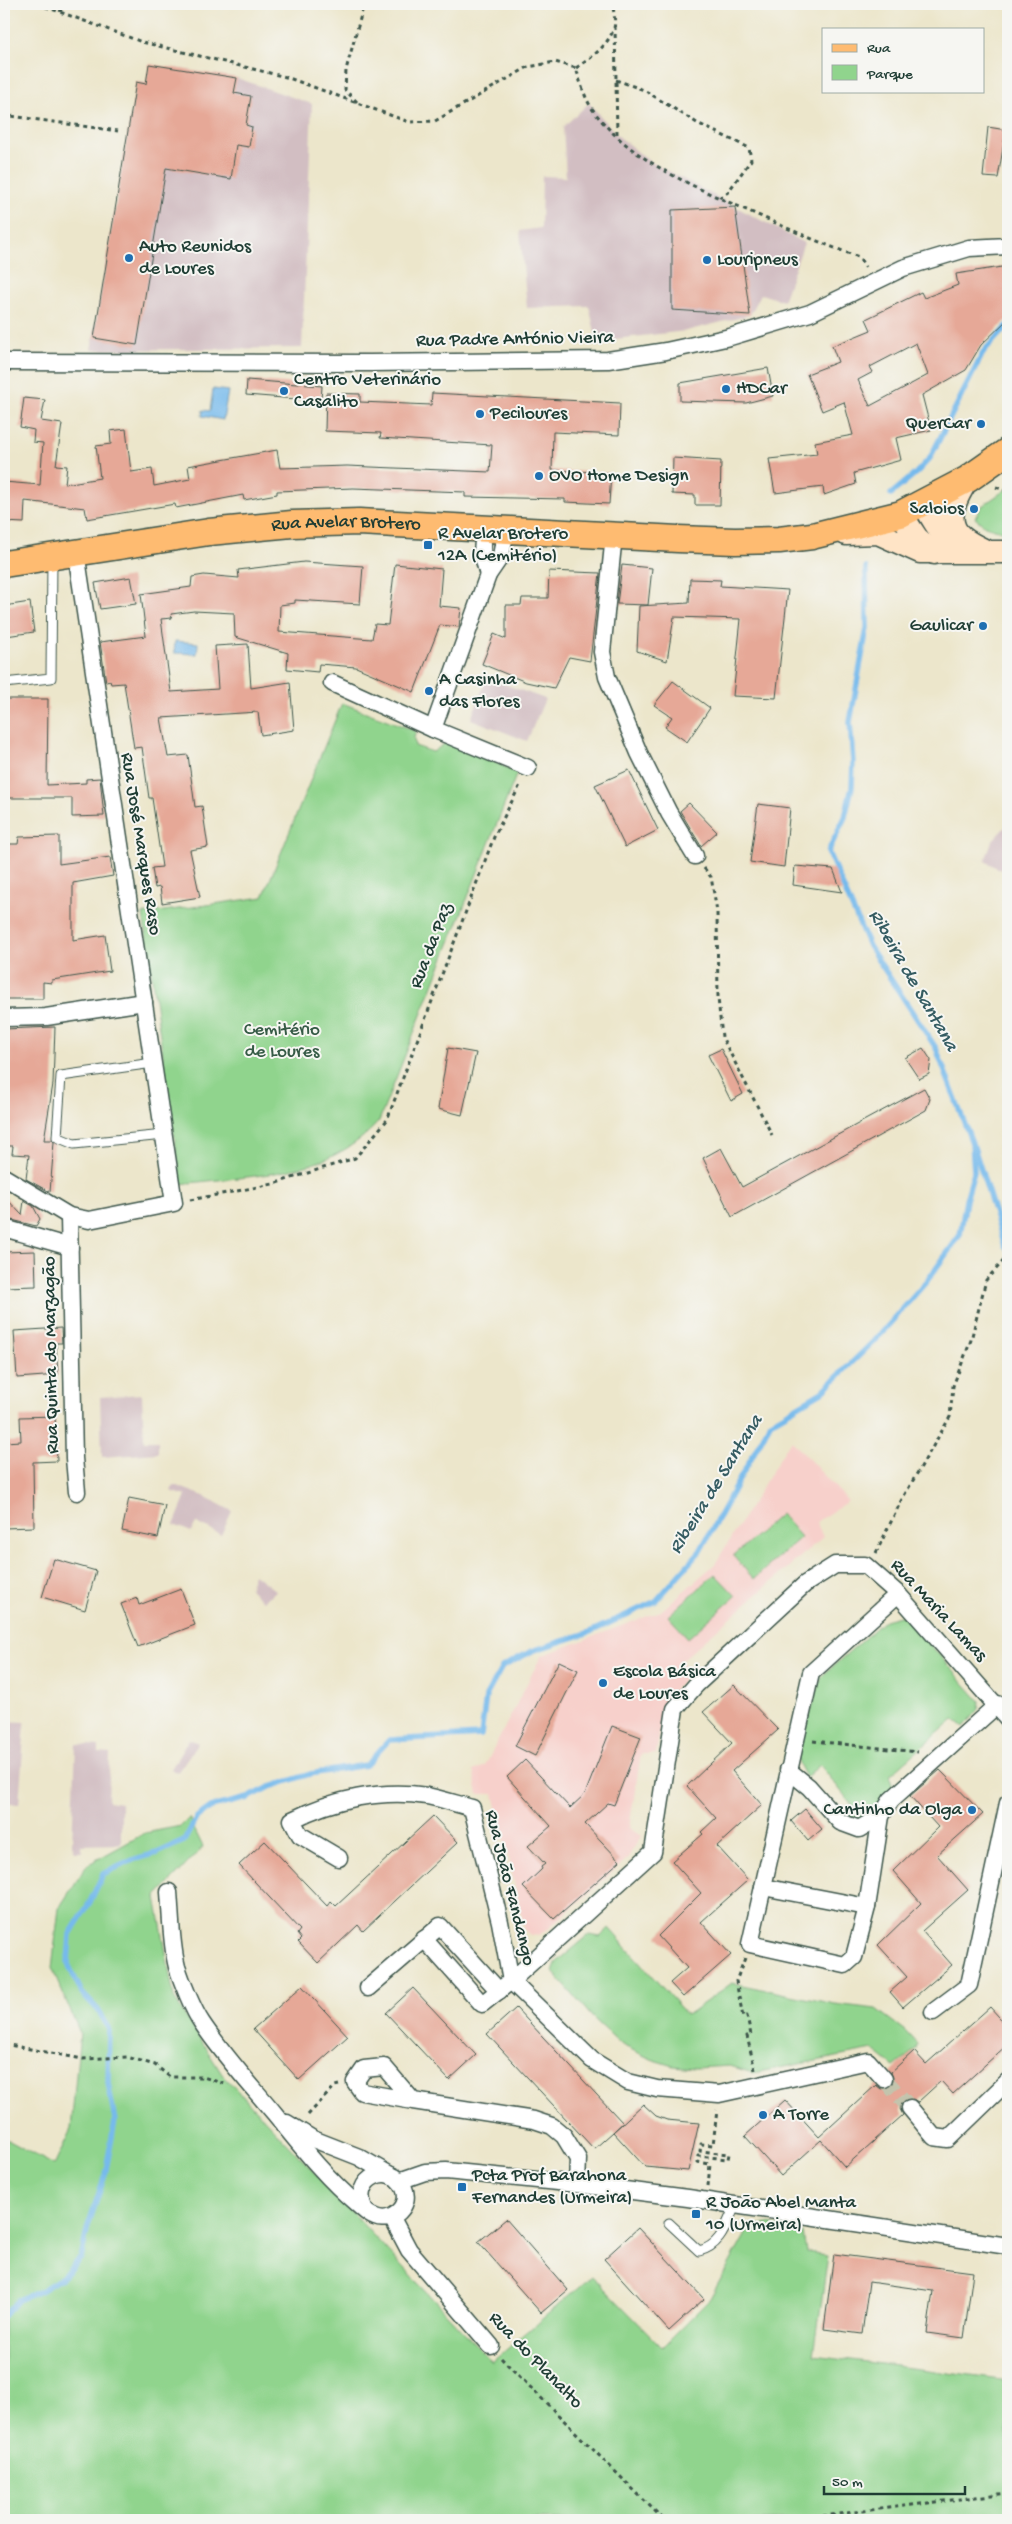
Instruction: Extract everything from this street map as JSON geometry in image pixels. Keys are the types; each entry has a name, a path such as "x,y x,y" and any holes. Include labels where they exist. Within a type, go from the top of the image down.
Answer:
{"main road":[{"name":"Rua Avelar Brotero","path":"4,564 209,532 292,524 359,522 735,541 812,536 912,509 979,483 1008,452"}],"street":[{"name":"Rua Padre António Vieira","path":"4,362 380,363 608,360 666,352 730,337 810,313 903,268 969,248 1008,246"},
{"path":"979,483 954,500 952,520 960,536 998,552"},
{"path":"912,509 937,526 957,546 998,552"},
{"path":"912,509 917,538 934,553"},
{"path":"433,729 488,575 482,553 495,528"},
{"path":"812,536 878,533 920,552 998,552"},
{"path":"614,535 602,652 607,677 639,752 669,813 695,856"},
{"name":"Rua José Marques Raso","path":"64,554 144,1002 174,1203"},
{"path":"332,683 433,729 528,768"},
{"path":"4,1018 46,1017 144,1002"},
{"path":"4,1177 69,1216 89,1220 174,1203"},
{"name":"Rua Quinta do Marzagão","path":"69,1216 74,1458 77,1492"},
{"path":"4,1228 70,1247"},
{"name":"Rua Maria Lamas","path":"424,1939 482,2004 505,1986 653,1852 675,1709 696,1685 805,1584 835,1565 865,1565 898,1594 998,1704 1008,1718"},
{"path":"898,1594 811,1673 750,1944 845,1965 854,1957 867,1907 881,1816 891,1800 935,1758 998,1704"},
{"path":"788,1770 809,1787 840,1822 859,1829 881,1816"},
{"name":"Rua João Fandango","path":"339,1858 300,1835 292,1820 318,1807 372,1795 426,1796 472,1808 500,1922 505,1986 592,2060 628,2082 657,2089 719,2094 868,2061 884,2078"},
{"path":"933,2012 969,1985 1008,1802"},
{"path":"762,1887 867,1907"},
{"path":"169,1892 177,1967 200,2021 234,2068 275,2114 309,2158 341,2191 377,2218 392,2218 398,2214 405,2201 406,2194 396,2179 359,2157 313,2139 275,2114"},
{"path":"368,1988 440,1926 505,1986"},
{"path":"413,2101 384,2067 364,2069 356,2082 362,2092 413,2101 534,2120 552,2126 564,2136 578,2159 577,2184"},
{"path":"910,2108 934,2137 948,2139 1008,2081"},
{"path":"365,2210 360,2196 366,2182 378,2175 396,2179 426,2172 446,2171 577,2184 706,2201 1008,2246"},
{"name":"Rua do Planalto","path":"392,2218 409,2250 491,2346"}],"lane":[{"path":"4,683 51,678 64,554"},
{"path":"153,1063 61,1076 57,1137 74,1144 164,1135"},
{"path":"669,2224 699,2251 709,2249 719,2240 734,2206"}],"path":[{"path":"38,4 142,42 286,77 409,122 435,121 528,67 555,62 576,68 594,56 615,26"},
{"path":"60,12 64,4"},
{"path":"360,105 345,90 346,70 364,4"},
{"path":"613,4 617,135"},
{"path":"576,68 591,107 617,135 649,161 690,185 807,238 860,257 873,283"},
{"path":"616,80 644,90 698,123 749,148 751,160 728,192 719,198"},
{"path":"4,115 118,131"},
{"path":"979,483 1001,487 1008,491"},
{"name":"Rua da Paz","path":"174,1203 273,1184 355,1158 387,1120 494,837 528,768"},
{"path":"695,856 711,877 717,911 718,998 722,1037 772,1135"},
{"path":"865,1565 879,1549 901,1501 950,1417 953,1386 971,1340 986,1280 1008,1256"},
{"path":"795,1738 926,1754 935,1758"},
{"path":"750,1944 736,1981 743,2017 747,2016 751,2035 747,2036 755,2069 755,2086"},
{"path":"4,2044 83,2059 127,2057 155,2065 170,2077 203,2076 236,2091"},
{"path":"295,2128 335,2086 356,2082"},
{"path":"706,2201 710,2164 697,2162 698,2156 728,2159 728,2154 700,2151 701,2144 713,2145 719,2094"},
{"name":"Rua do Planalto","path":"491,2346 664,2520"},
{"path":"791,2520 1008,2493"}],"shaded area":[{"path":"149,64 237,78 312,104 302,348 91,350 136,82 146,83"},
{"path":"589,103 617,135 649,161 804,243 783,301 761,294 750,315 686,331 597,341 589,306 527,308 520,231 541,228 542,176 566,177 563,127"},
{"path":"487,678 545,699 527,741 471,719"},
{"path":"1008,824 1008,874 985,861 992,841"},
{"path":"142,1394 144,1441 158,1441 158,1453 102,1457 100,1397"},
{"name":"Escola Básica de Loures","path":"791,1440 848,1501 816,1522 823,1537 682,1660 688,1673 667,1699 662,1712 656,1754 641,1754 629,1828 641,1836 627,1859 548,1929 539,1935 531,1936 525,1930 494,1794 478,1794 473,1771 485,1766 541,1656 661,1611 715,1564"},
{"path":"174,1485 204,1496 232,1511 221,1535 196,1523 191,1532 174,1525 186,1496 171,1491"},
{"path":"254,1574 276,1591 263,1601 249,1588"},
{"path":"4,1721 25,1722 19,1804 4,1803"},
{"path":"189,1739 198,1743 177,1773 171,1769"},
{"path":"76,1744 99,1746 99,1753 110,1754 108,1801 121,1803 121,1844 81,1845 83,1852 75,1852 72,1845"}],"green space":[{"path":"1008,488 1008,533 985,526 975,518 982,506"},
{"name":"Cemitério de Loures","path":"342,703 416,731 414,738 415,746 433,752 451,739 517,773 379,1121 359,1140 337,1154 313,1164 261,1175 181,1184 143,914 263,897"},
{"path":"781,1514 801,1537 754,1579 733,1556"},
{"path":"715,1574 736,1596 688,1638 668,1616"},
{"path":"904,1615 980,1701 979,1709 964,1727 954,1719 889,1776 894,1790 885,1803 873,1814 860,1820 844,1817 853,1806 820,1765 806,1777 796,1758 822,1676 885,1620"},
{"path":"189,1818 203,1847 156,1897 174,1998 222,2074 492,2362 592,2276 662,2347 709,2300 751,2225 769,2224 803,2233 806,2252 828,2255 814,2355 1008,2381 1008,2520 4,2520 4,2138 54,2165 71,2129 80,2033 52,1968 59,1908 87,1865 145,1833 181,1826"},
{"path":"609,1928 687,2015 732,1983 835,2004 876,2009 905,2031 917,2044 916,2049 894,2067 873,2050 753,2073 730,2066 695,2068 674,2066 651,2059 622,2045 593,2018 553,1972 557,1962 589,1935 600,1937"}],"water":[{"path":"213,389 228,391 223,420 202,416 203,410 210,411"},
{"path":"175,641 198,643 197,654 174,653"}],"building":[{"name":"Auto Reunidos de Loures","path":"149,64 237,78 234,93 251,96 246,125 252,127 249,147 236,145 231,179 166,168 137,345 94,338 136,82 146,84"},
{"path":"988,127 1006,130 998,178 983,177"},
{"name":"Louripneus","path":"735,207 750,315 672,310 672,210"},
{"path":"1008,266 1008,319 981,345 966,370 922,395 931,430 896,438 901,460 854,473 856,484 824,495 823,487 775,493 769,459 817,454 815,442 853,435 844,402 822,411 807,374 838,362 832,346 871,330 866,319 921,292 924,298 958,285 956,274","holes":["916,343 928,375 870,406 858,380 873,372 870,367"]},
{"name":"HDCar","path":"768,368 773,396 746,403 680,401 680,383"},
{"name":"Centro Veterinário Casalito","path":"247,380 322,386 321,401 246,395"},
{"path":"326,393 360,394 360,402 431,405 432,393 620,403 619,435 553,432 552,470 611,473 609,504 565,502 565,499 465,497 465,492 353,488 277,491 277,494 244,500 243,495 176,508 175,504 87,519 85,508 25,501 24,523 4,522 4,482 40,485 43,443 33,442 34,430 20,427 24,398 45,400 41,421 62,424 56,465 67,466 65,484 100,478 96,446 111,444 110,431 126,429 131,472 152,469 154,486 190,479 188,466 277,450 280,468 347,466 490,472 492,445 380,438 381,433 325,431"},
{"path":"673,458 721,461 720,505 695,505 695,495 672,494"},
{"path":"304,562 363,566 360,604 295,600 295,603 280,605 279,632 372,639 375,624 388,625 395,564 442,569 439,606 461,608 459,627 440,625 414,692 356,667 319,664 318,672 287,669 288,653 235,637 234,613 194,611 171,614 172,618 161,619 171,692 218,689 215,646 248,644 251,688 290,682 294,730 261,735 258,712 161,718 168,757 188,755 195,807 202,806 208,847 190,850 200,897 162,903 160,887 155,888 152,868 162,867 142,747 134,748 124,683 111,684 110,681 106,682 100,642 146,636 141,594 191,587 192,577 204,575 239,578 238,570"},
{"path":"622,565 652,568 648,605 617,604"},
{"path":"549,571 600,573 590,661 569,657 554,688 526,682 482,664 494,634 506,639 506,605 521,605 522,598 548,598"},
{"path":"131,577 136,604 100,609 95,583"},
{"path":"690,579 721,580 720,586 788,590 776,698 733,696 741,619 674,617 667,661 637,651 639,606 689,603"},
{"path":"30,602 34,632 6,636 4,606"},
{"path":"673,681 710,708 687,742 665,727 672,717 654,705"},
{"path":"4,699 48,699 47,785 86,783 86,779 100,778 104,816 72,817 72,798 4,798"},
{"path":"629,770 658,830 625,847 595,785"},
{"path":"689,803 717,832 701,846 680,811"},
{"path":"758,804 790,808 784,867 750,862"},
{"path":"59,836 59,864 110,857 113,876 73,883 73,940 105,935 110,971 52,980 52,983 43,982 43,999 4,999 4,844 18,844 19,837"},
{"path":"795,866 833,869 842,892 793,885"},
{"path":"55,1027 53,1084 44,1140 52,1140 54,1142 50,1192 26,1179 29,1155 12,1154 13,1146 4,1146 4,1029"},
{"path":"448,1048 476,1053 462,1115 438,1109"},
{"path":"923,1048 931,1060 929,1074 919,1079 905,1058"},
{"path":"721,1049 743,1094 731,1101 708,1055"},
{"path":"924,1088 930,1099 926,1110 732,1217 703,1158 721,1148 742,1187"},
{"path":"4,1196 22,1215 24,1201 33,1206 40,1219 36,1226 4,1218"},
{"path":"35,1251 36,1286 4,1287 4,1252"},
{"path":"61,1328 62,1343 56,1343 58,1375 17,1378 14,1331"},
{"path":"55,1416 57,1461 33,1462 34,1527 4,1528 4,1442 21,1441 20,1417"},
{"path":"129,1498 165,1505 158,1538 122,1531"},
{"path":"54,1559 96,1571 85,1610 42,1597"},
{"path":"181,1589 195,1625 138,1647 121,1604 137,1598 139,1605"},
{"path":"559,1661 578,1670 535,1756 515,1746"},
{"path":"734,1685 778,1730 732,1771 762,1805 717,1846 748,1880 701,1922 731,1955 683,1997 670,1983 687,1968 658,1936 701,1893 672,1861 703,1834 701,1832 716,1818 687,1786 732,1743 703,1712"},
{"path":"612,1726 641,1737 614,1805 608,1803 585,1824 620,1861 554,1919 523,1887 545,1864 528,1846 551,1826 507,1777 525,1760 570,1808 585,1794"},
{"path":"940,1770 983,1814 937,1855 968,1890 922,1931 952,1965 903,2007 890,1992 907,1977 878,1945 921,1903 893,1871 938,1827 910,1796"},
{"path":"805,1809 822,1829 808,1841 791,1821"},
{"path":"433,1816 458,1842 363,1931 358,1925 318,1963 298,1942 301,1939 297,1934 300,1930 239,1865 265,1841 327,1906 331,1901 336,1906"},
{"path":"302,1986 348,2036 299,2080 253,2029"},
{"path":"413,1988 476,2055 449,2080 386,2013"},
{"path":"990,2007 1008,2027 1008,2044 953,2094 941,2081 918,2102 913,2099 904,2100 900,2109 903,2115 845,2167 821,2140 781,2176 745,2136 785,2100 819,2137 876,2085 881,2089 890,2087 894,2082 891,2072 914,2051 926,2064"},
{"path":"516,2008 623,2123 594,2149 487,2034"},
{"path":"643,2104 656,2116 667,2120 699,2123 688,2171 645,2167 613,2132"},
{"path":"506,2219 568,2290 541,2313 478,2242"},
{"path":"638,2228 704,2299 669,2331 604,2259"},
{"path":"834,2254 973,2272 964,2338 927,2333 933,2291 869,2282 862,2334 824,2329"}],"waterway":[{"path":"891,494 916,473 930,458 984,351 1008,325"},
{"name":"Ribeira de Santana","path":"4,2316 18,2300 40,2291 61,2278 81,2258 88,2226 105,2175 115,2121 108,2083 109,2028 98,2010 82,1993 68,1964 70,1934 90,1902 103,1874 135,1859 157,1853 184,1841 197,1817 211,1807 248,1798 270,1787 310,1774 366,1765 389,1740 481,1735 486,1696 502,1667 532,1651 590,1632 656,1601 700,1551 771,1422 822,1392 879,1336 927,1281 960,1235 966,1200 974,1172 972,1143 936,1048 869,946 828,852 845,817 852,787 853,762 850,722 867,628 866,568"},
{"path":"974,1147 1005,1246 1008,1249"}],"tunnel":[{"path":"884,2079 910,2108"}],"place":[{"name":"Auto Reunidos de Loures","path":"129,258"},
{"name":"Louripneus","path":"707,260"},
{"name":"HDCar","path":"726,389"},
{"name":"Centro Veterinário Casalito","path":"284,391"},
{"name":"Peciloures","path":"480,414"},
{"name":"QuerCar","path":"981,424"},
{"name":"OVO Home Design","path":"539,476"},
{"name":"Saloios","path":"974,509"},
{"name":"R Avelar Brotero 12A (Cemitério)","path":"428,545"},
{"name":"Gaulicar","path":"983,626"},
{"name":"A Casinha das Flores","path":"429,691"},
{"name":"Escola Básica de Loures","path":"603,1683"},
{"name":"Cantinho da Olga","path":"972,1810"},
{"name":"A Torre","path":"763,2115"},
{"name":"Pcta Prof Barahona Fernandes (Urmeira)","path":"462,2187"},
{"name":"R João Abel Manta 10 (Urmeira)","path":"696,2214"}]}
